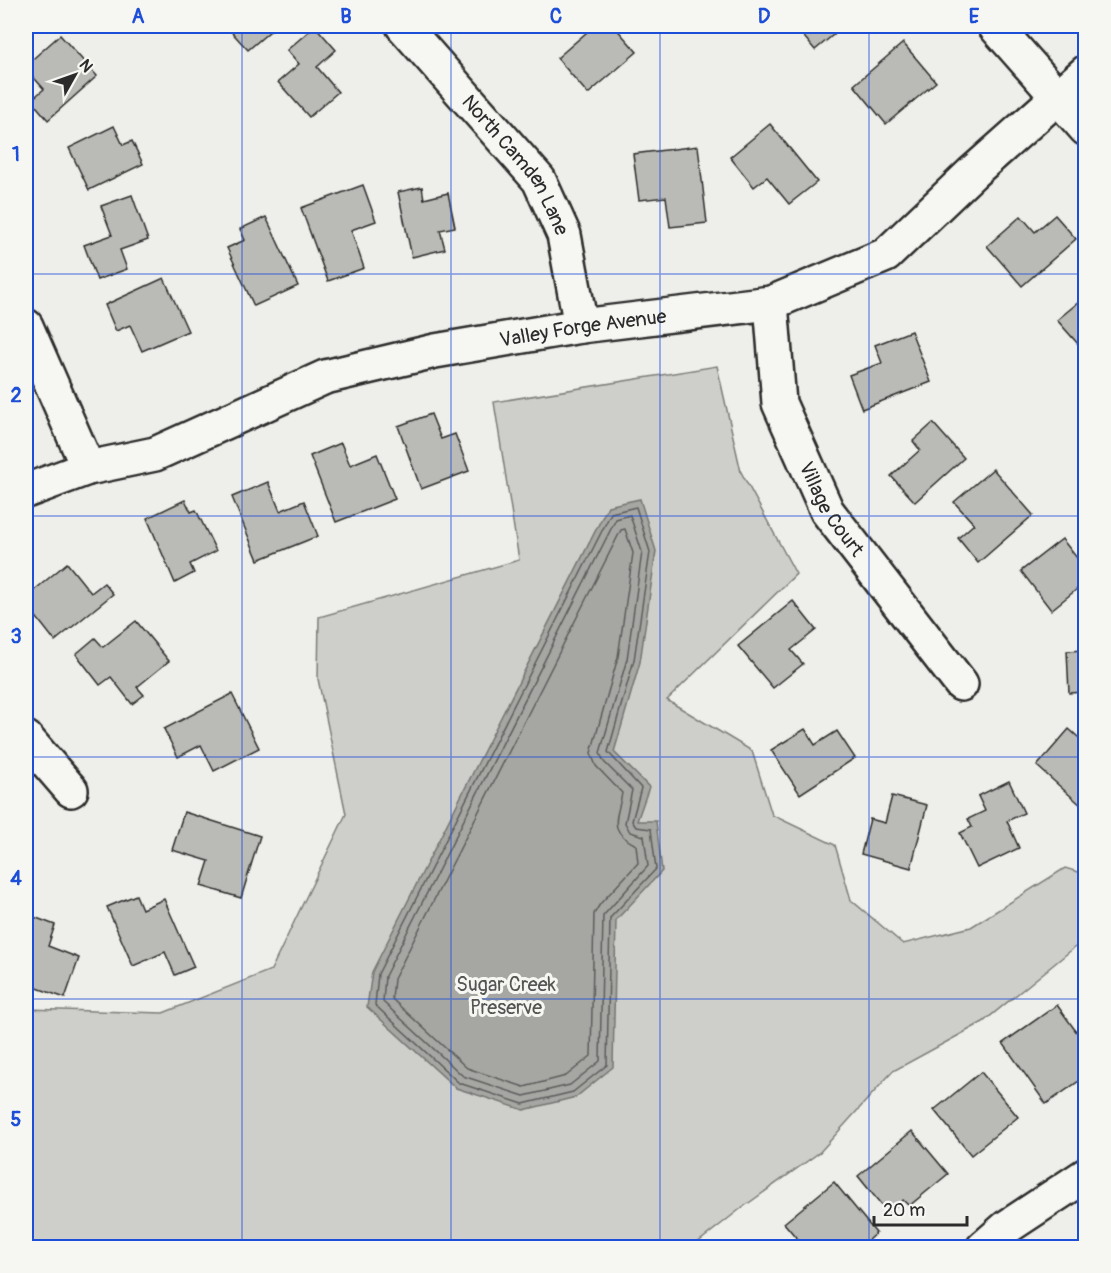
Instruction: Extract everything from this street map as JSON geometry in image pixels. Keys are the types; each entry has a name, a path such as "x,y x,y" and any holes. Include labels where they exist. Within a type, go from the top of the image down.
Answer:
{"street":[{"name":"North Camden Lane","path":"404,26 539,180 564,235 581,326"},
{"path":"995,26 1086,129"},
{"name":"Valley Forge Avenue","path":"26,491 88,468 155,454 325,377 435,351 581,326 771,303 886,255 1057,96 1086,72"},
{"name":"Village Court","path":"771,303 779,403 827,511 961,684"},
{"path":"26,326 88,468"},
{"path":"26,738 70,790"},
{"path":"983,1248 1007,1227 1086,1175"}],"green space":[{"name":"Sugar Creek Preserve","path":"717,366 741,472 796,574 667,700 752,751 772,815 835,845 851,900 903,944 971,927 1065,868 1085,874 1085,939 983,1022 893,1071 820,1152 692,1247 26,1248 26,1009 163,1013 271,970 346,814 318,679 319,617 519,560 494,402"}],"water":[{"path":"640,499 656,551 640,662 614,752 649,787 637,821 656,821 662,871 616,920 613,1067 576,1097 524,1110 456,1088 367,1007 372,972 608,506"}],"building":[{"path":"226,26 276,26 248,50"},
{"path":"315,26 336,50 317,67 338,92 309,117 278,82 299,64 287,50"},
{"path":"594,26 614,26 637,52 588,94 557,58"},
{"path":"795,26 844,26 815,50"},
{"path":"60,35 97,76 48,120 31,100 44,89 26,69 26,65"},
{"path":"903,43 936,82 886,124 854,85"},
{"path":"770,124 817,182 789,204 767,177 754,187 730,157"},
{"path":"114,126 123,145 132,141 143,164 89,190 69,148"},
{"path":"698,146 707,223 670,227 666,197 639,200 633,154"},
{"path":"363,185 376,221 351,230 364,268 328,281 301,208"},
{"path":"422,187 424,199 448,193 455,227 440,230 445,249 412,257 398,192"},
{"path":"132,195 148,240 120,250 127,269 97,280 84,245 112,235 101,206"},
{"path":"1055,215 1076,239 1022,286 987,246 1021,216 1035,232"},
{"path":"266,217 298,286 254,306 227,248 245,240 240,229"},
{"path":"164,278 188,331 142,351 130,325 116,331 105,305"},
{"path":"1086,296 1086,353 1057,320"},
{"path":"911,331 931,382 862,409 849,375 882,363 875,345"},
{"path":"431,414 441,439 455,434 469,471 421,489 398,426"},
{"path":"933,423 964,458 915,502 891,476 920,450 913,441"},
{"path":"341,443 350,465 377,454 395,499 336,522 310,456"},
{"path":"993,469 1033,515 978,563 958,538 974,524 954,502"},
{"path":"268,482 280,511 304,501 318,536 258,560 232,497"},
{"path":"185,500 191,512 196,510 216,551 190,564 194,573 175,583 147,518"},
{"path":"1062,539 1077,558 1086,550 1086,582 1051,610 1021,571"},
{"path":"67,563 91,593 104,583 113,594 55,641 26,604 26,597"},
{"path":"793,601 816,630 791,650 803,664 773,688 738,646"},
{"path":"136,621 169,661 137,687 144,695 132,704 111,677 100,685 76,654 95,638 103,647"},
{"path":"1086,650 1086,692 1069,693 1067,651"},
{"path":"232,694 259,748 214,771 201,745 178,757 164,729"},
{"path":"805,729 815,745 837,731 855,758 800,794 771,750"},
{"path":"1069,729 1086,744 1083,807 1037,766"},
{"path":"1009,781 1024,813 1007,821 1019,848 977,868 960,833 972,827 968,819 985,811 978,796"},
{"path":"892,796 927,805 911,868 861,854 870,819 885,823"},
{"path":"184,812 260,836 241,898 201,886 209,861 172,850"},
{"path":"136,895 142,909 164,899 194,967 175,975 165,952 133,966 107,907"},
{"path":"26,914 55,925 48,946 79,958 65,998 26,984"},
{"path":"1057,1005 1086,1045 1086,1076 1046,1104 1003,1043"},
{"path":"981,1072 1018,1117 971,1155 934,1110"},
{"path":"912,1131 948,1174 909,1206 903,1200 888,1213 858,1176"},
{"path":"834,1182 876,1233 859,1248 805,1248 784,1223"}]}
